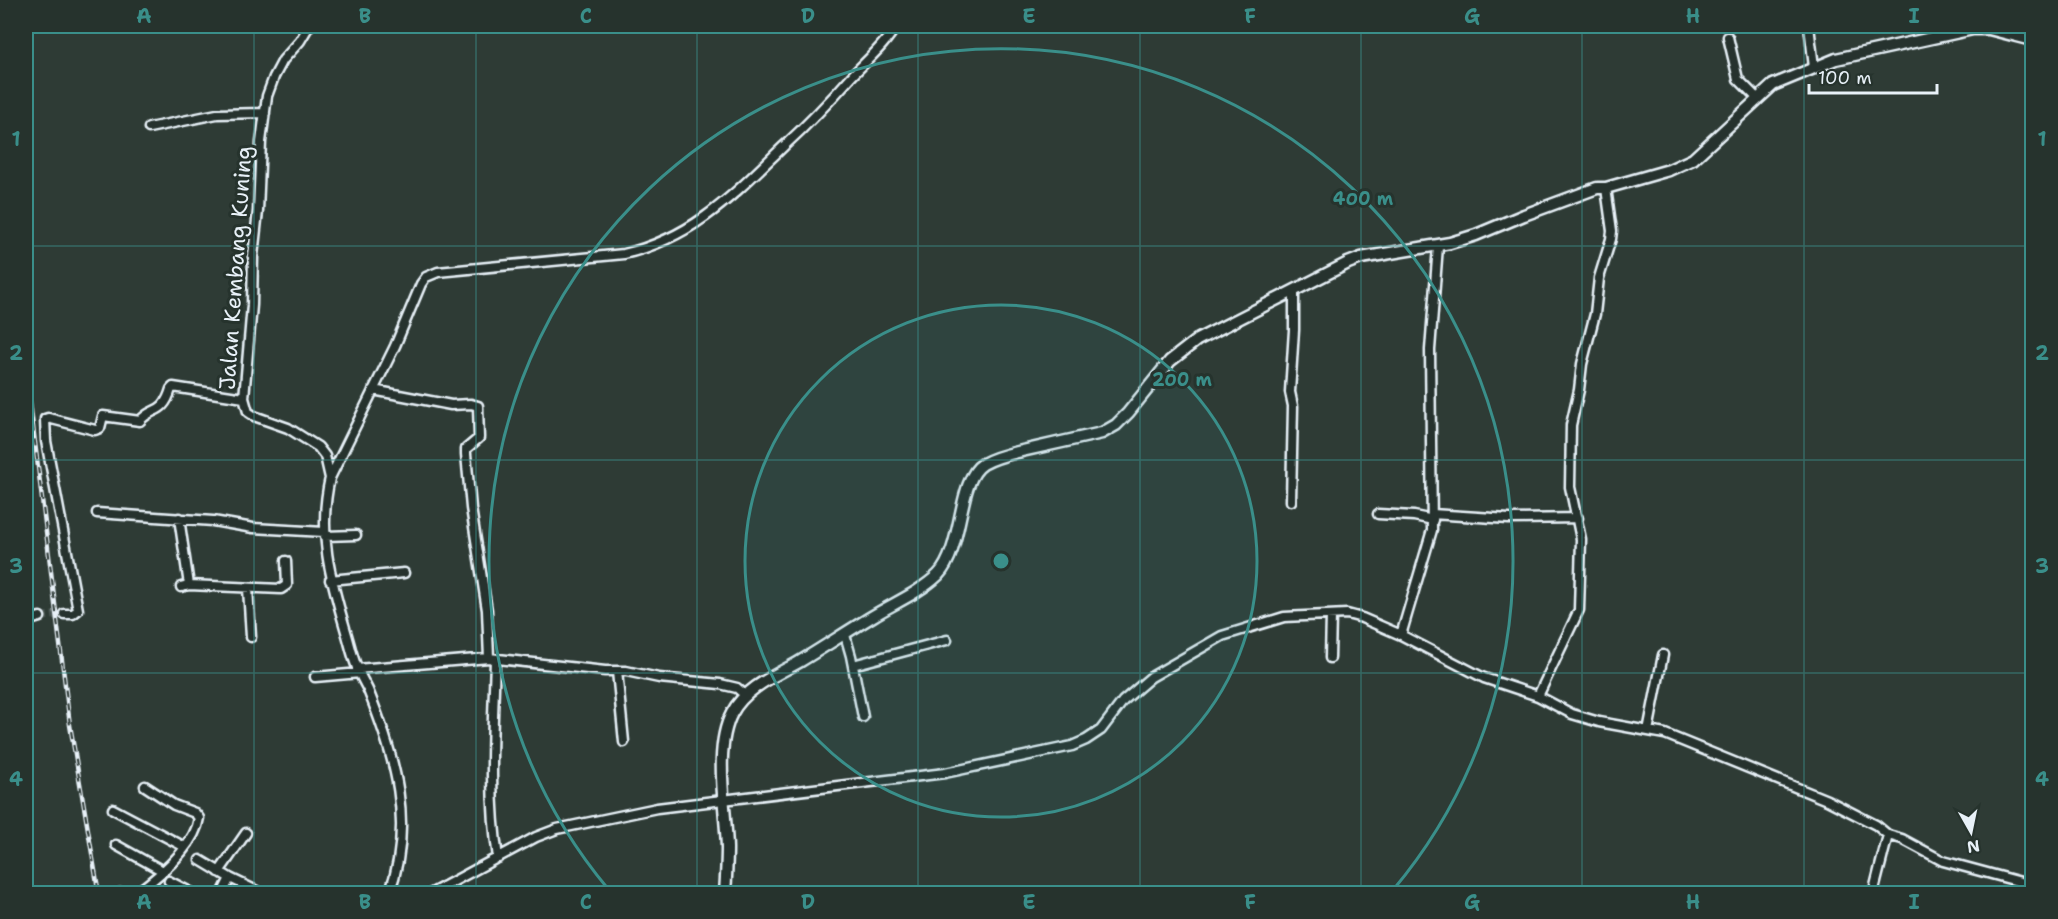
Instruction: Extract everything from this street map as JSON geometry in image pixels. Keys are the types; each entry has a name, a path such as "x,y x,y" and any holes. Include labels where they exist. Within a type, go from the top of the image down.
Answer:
{"street":[{"name":"Jalan Kembang Kuning","path":"309,26 300,41 283,60 267,96 261,142 252,305 244,398 248,412 254,416 288,428 318,447 325,456 330,478"},
{"path":"389,894 401,854 401,802 388,748 358,671 330,580 325,534 325,496 330,478 404,326 421,284 426,277 438,272 624,254 647,249 685,231 735,194 798,134 896,26"},
{"path":"1809,26 1814,67"},
{"path":"725,894 727,849 723,768 725,734 732,712 755,688 927,583 946,564 972,476 982,464 1002,456 1102,433 1116,425 1128,413 1179,353 1207,334 1294,292 1332,270 1361,258 1438,246 1476,236 1524,215 1597,188 1606,188 1669,170 1693,159 1773,85 1814,67 1851,55 1973,29 1989,29 2032,40"},
{"path":"1728,37 1738,79 1758,99"},
{"path":"149,128 217,114 265,113"},
{"path":"1538,696 1579,610 1581,567 1578,518 1570,487 1572,424 1582,364 1595,314 1599,278 1611,239 1611,217 1606,188"},
{"path":"1401,636 1424,560 1432,517 1430,350 1438,246"},
{"path":"1291,501 1293,406 1290,392 1294,292"},
{"path":"64,614 73,614 78,610 48,451 45,419 95,430 100,428 103,416 140,421 144,415 160,408 173,387 244,398"},
{"path":"373,390 440,403 478,406 479,438 466,449 466,454 471,508 487,609 492,659 492,774 498,858"},
{"path":"98,513 178,518 253,528 356,535"},
{"path":"1378,514 1502,519 1578,518"},
{"path":"178,518 185,586 269,590 285,588 286,561"},
{"path":"330,580 404,573"},
{"path":"248,588 251,637"},
{"path":"430,894 536,837 557,829 657,808 945,773 1072,746 1101,730 1124,701 1151,677 1222,636 1278,618 1347,614 1362,618 1401,636 1484,678 1538,696 1584,718 1677,739 1827,800 1876,825 1888,835 1902,839 1954,865 2032,885"},
{"path":"1330,658 1331,615"},
{"path":"26,616 30,620 40,617"},
{"path":"845,635 863,717"},
{"path":"853,665 947,640"},
{"path":"1648,731 1663,655"},
{"path":"315,677 492,659 626,671 659,678 729,685 737,688 746,696"},
{"path":"617,671 624,742"},
{"path":"135,894 163,872 195,835 198,826 198,815 174,805 145,786"},
{"path":"113,809 185,847"},
{"path":"219,872 246,833"},
{"path":"1873,894 1888,835"},
{"path":"116,845 163,872"},
{"path":"200,860 263,894"},
{"path":"222,894 230,878"},
{"path":"169,881 194,894"}],"tunnel":[{"path":"40,617 64,614"}],"railway":[{"path":"26,370 70,725 99,894"}]}
